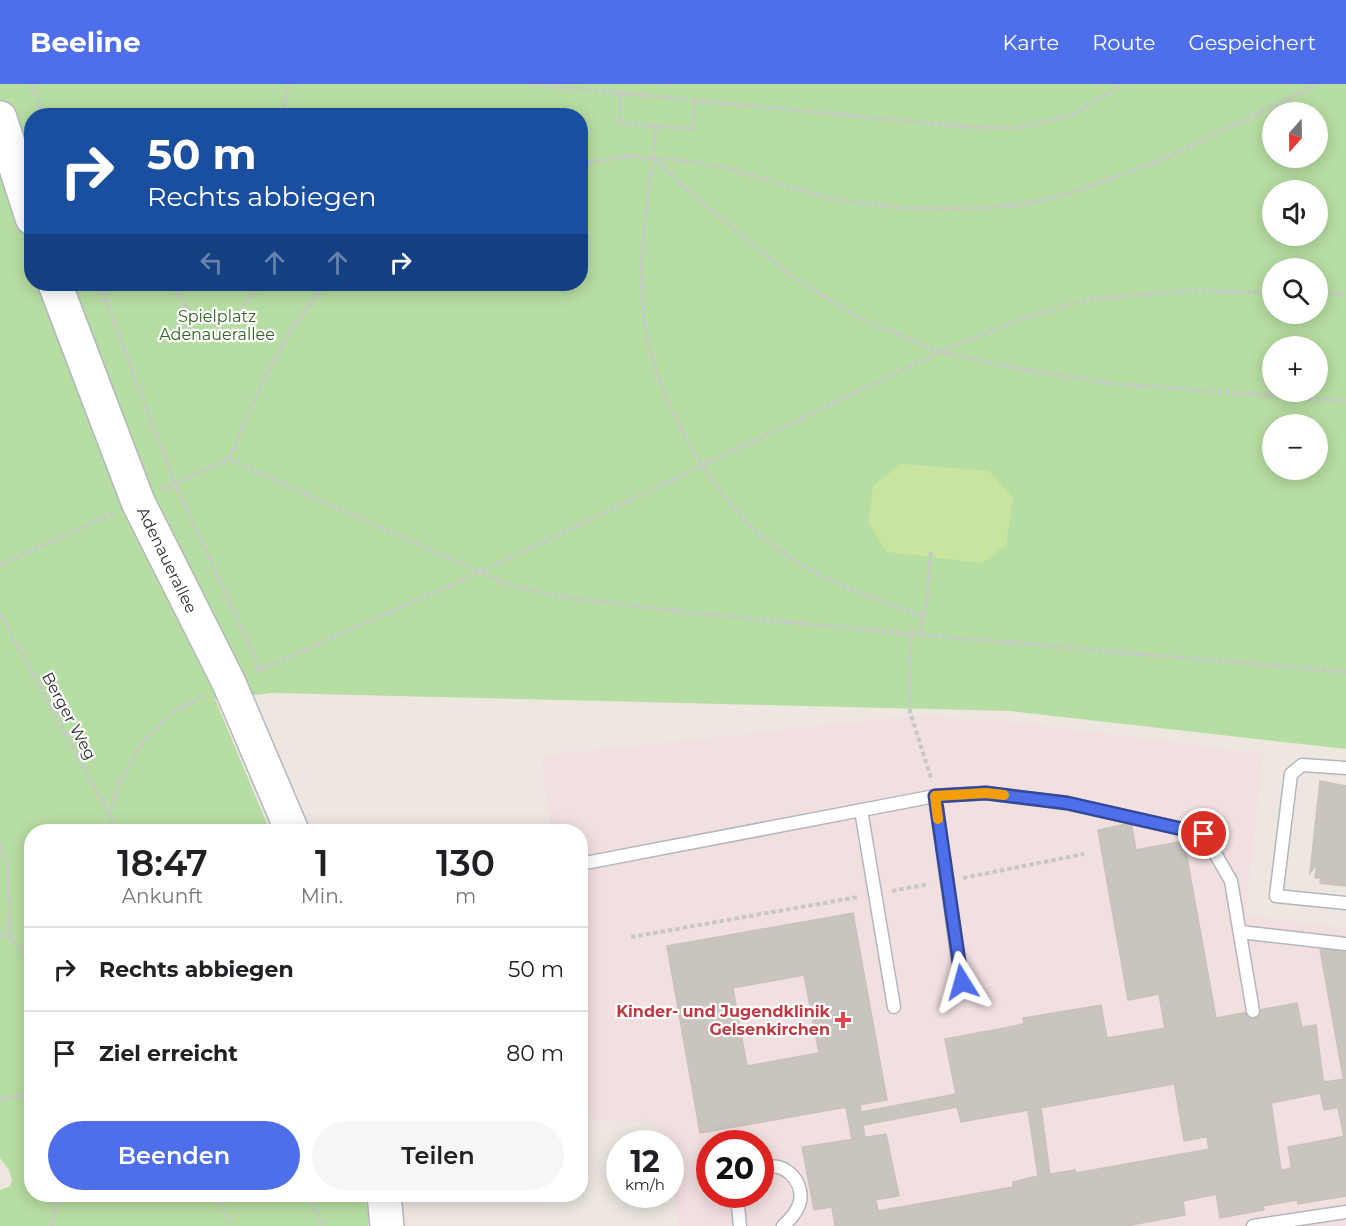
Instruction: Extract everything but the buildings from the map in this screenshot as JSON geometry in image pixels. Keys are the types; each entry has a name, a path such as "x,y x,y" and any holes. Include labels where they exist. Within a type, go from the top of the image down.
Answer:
{"street":[{"path":"0,118 24,193"},
{"name":"Adenauerallee","path":"58,291 138,502 229,684 289,824"},
{"path":"385,1202 387,1226"}],"lane":[{"path":"1346,768 1302,765 1291,774 1276,896 1346,903"},
{"path":"588,862 935,796 986,793 1067,803 1204,834 1232,880 1252,1011"},
{"path":"935,796 962,982"},
{"path":"861,810 894,1007"},
{"path":"1240,932 1346,944"},
{"path":"774,1167 788,1172 798,1182 800,1201 797,1209 783,1226"},
{"path":"738,1208 741,1226"},
{"path":"1253,1226 1346,1212"}],"path":[{"path":"32,84 40,108"},
{"path":"284,108 288,84"},
{"path":"527,84 968,127 1019,128 1074,114 1123,84"},
{"path":"588,163 630,156 653,157 730,169 831,199 899,208 964,209 1020,205 1064,195 1159,161 1319,84"},
{"path":"621,93 619,123 693,129 695,99"},
{"path":"656,126 642,266 647,336 671,409 703,467 748,522 787,556 840,585 923,616"},
{"path":"653,157 688,191 793,277 860,318 940,352 1021,369 1117,384 1346,401"},
{"path":"103,291 175,484 261,670"},
{"path":"177,291 192,315 219,322 238,314 255,291"},
{"path":"320,291 291,330 266,376 229,459 506,584 557,596 693,613 1346,672"},
{"path":"109,814 121,781 142,743 175,710 480,572 940,352 1018,320 1090,300 1182,291 1262,292"},
{"path":"1328,293 1346,294"},
{"path":"921,635 931,551"},
{"name":"Berger Weg","path":"0,613 114,824"},
{"path":"911,634 910,712 929,768 935,796"},
{"path":"0,845 8,868 10,938"},
{"path":"0,933 10,938 24,953"},
{"path":"0,1098 24,1095"},
{"path":"51,1226 58,1202"},
{"path":"220,1202 233,1226"},
{"path":"311,1202 324,1226"}],"shaded area":[{"path":"915,716 1007,721 1263,754 1245,915 1346,928 1346,1226 679,1226 675,1208 684,1208 684,1130 659,1130 658,1124 590,1119 588,1105 588,824 550,824 541,756"}],"green space":[{"name":"Spielplatz Adenauerallee","path":"0,84 1346,84 1346,749 1010,711 273,693 215,699 267,824 24,824 24,1202 366,1202 368,1226 0,1226 0,1190 10,1186 12,1181 9,1170 0,1158"},
{"path":"901,464 989,471 1013,498 1006,545 982,563 887,552 868,523 873,486"}],"slow traffic":[{"path":"938,819 935,796 986,793 1004,795"}],"place":[{"name":"Kinder- und Jugendklinik Gelsenkirchen","path":"843,1020"}],"route":[{"path":"962,982 935,796 986,793 1067,803 1204,834"}]}
